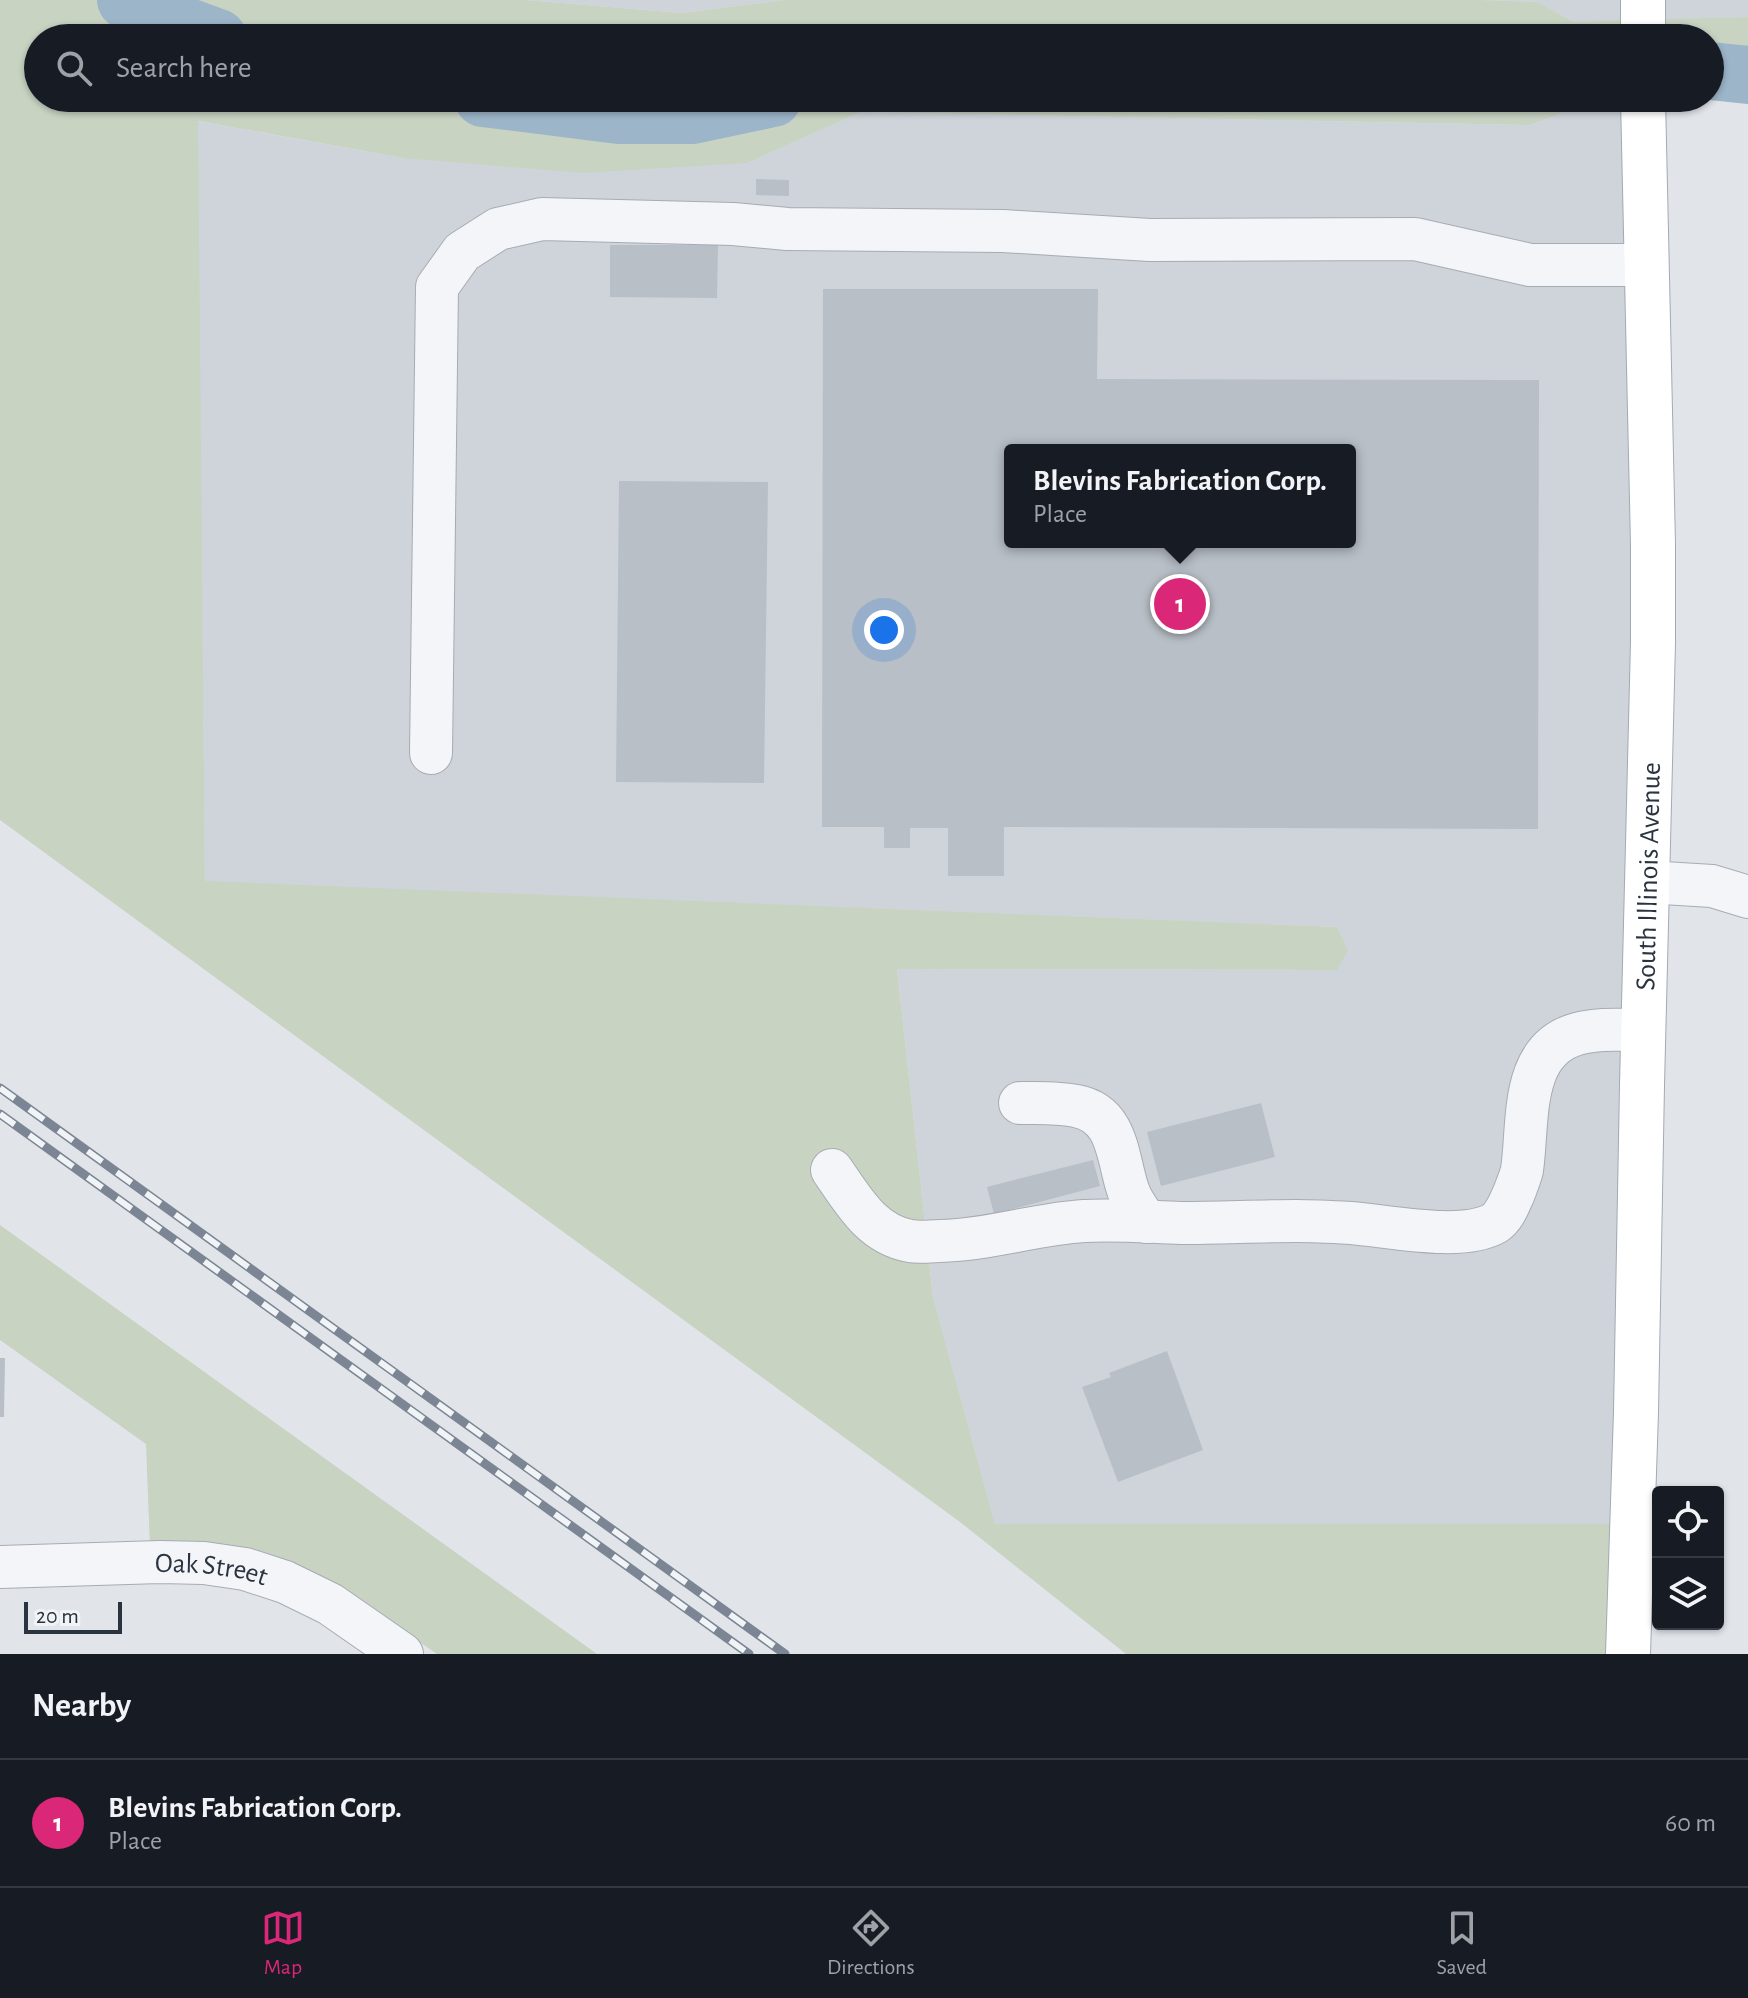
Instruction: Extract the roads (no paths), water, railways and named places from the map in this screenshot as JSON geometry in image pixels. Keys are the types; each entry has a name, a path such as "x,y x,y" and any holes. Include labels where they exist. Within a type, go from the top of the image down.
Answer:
{"main road":[{"path":"1643,0 1643,24"},
{"name":"South Illinois Avenue","path":"1628,1654 1653,642 1643,115"}],"street":[{"path":"431,753 437,287 462,252 498,229 542,219 733,224 787,229 1003,231 1150,240 1415,239 1530,265 1647,265"},
{"path":"1647,882 1712,886 1748,897"},
{"path":"832,1170 858,1208 875,1226 894,1237 913,1242 953,1241 1087,1221 1313,1221 1446,1232 1468,1231 1498,1221 1508,1208 1521,1174 1531,1085 1547,1052 1575,1034 1594,1030 1643,1030"},
{"path":"1020,1103 1080,1106 1099,1115 1116,1138 1128,1193 1147,1222"},
{"name":"Oak Street","path":"0,1567 160,1562 204,1563 245,1569 285,1582 330,1604 402,1654"}],"waterway":[{"path":"126,0 180,24"},
{"path":"1724,72 1748,75"},
{"path":"595,112 619,115 693,115 707,112"}],"railway":[{"path":"0,1088 785,1654"},
{"path":"0,1114 749,1654"}],"place":[{"name":"Blevins Fabrication Corp.","path":"1180,604"}]}
